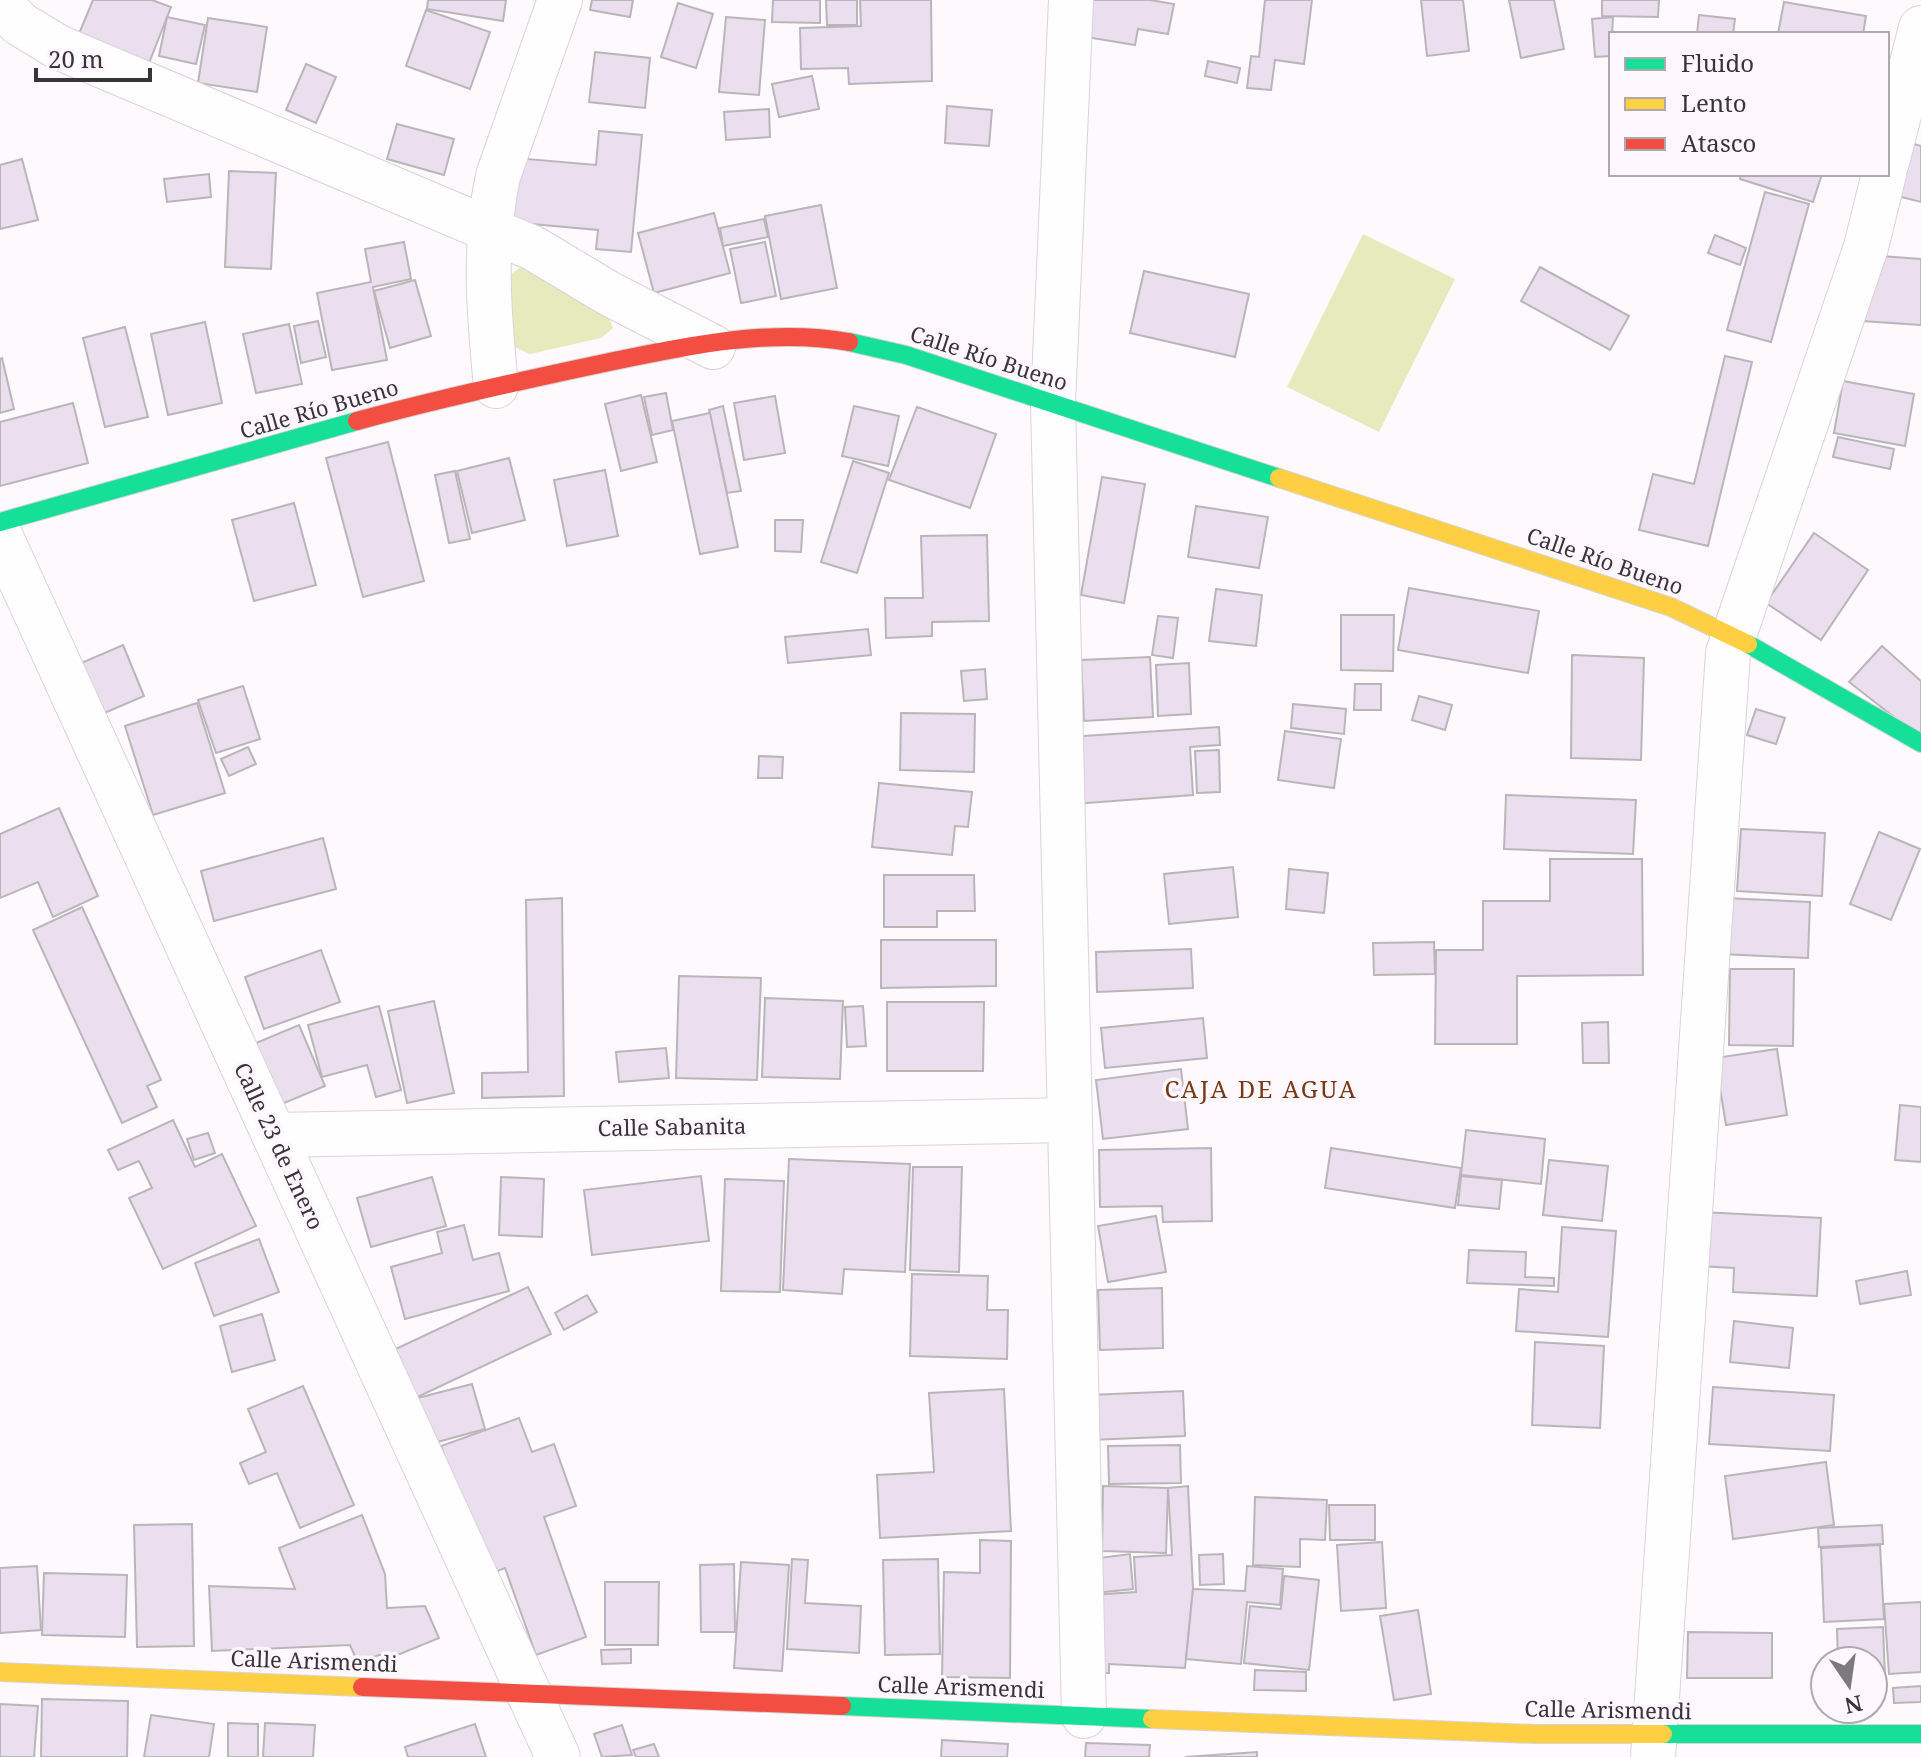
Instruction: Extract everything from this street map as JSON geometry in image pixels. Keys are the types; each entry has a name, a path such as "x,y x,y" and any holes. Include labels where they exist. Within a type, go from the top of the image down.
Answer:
{"street":[{"path":"496,386 489,318 489,228 498,176 560,0"},
{"path":"1071,0 1053,403 1084,1716"},
{"path":"0,3 20,24 58,47 533,248 608,293 713,347"},
{"path":"1889,154 1921,28"},
{"path":"1654,1746 1724,693 1734,636 1866,247 1884,176"},
{"name":"Calle Río Bueno","path":"0,522 496,386 636,357 713,347 829,339 906,355 1671,607 1734,636 1921,743"},
{"name":"Calle 23 de Enero","path":"0,535 558,1757"},
{"name":"Calle Sabanita","path":"274,1135 1070,1120"},
{"name":"Calle Arismendi","path":"0,1672 1535,1734 1654,1746 1921,1734"}],"green space":[{"path":"1363,234 1455,279 1379,432 1287,387"},
{"path":"522,266 608,316 613,328 601,338 530,354 515,347 511,337 510,275"}],"building":[{"path":"93,0 152,0 171,7 149,63 78,36"},
{"path":"428,0 506,0 503,21 427,9"},
{"path":"592,0 633,0 630,17 590,10"},
{"path":"773,0 820,0 820,23 772,22"},
{"path":"826,0 857,0 857,25 827,25"},
{"path":"860,0 931,0 932,81 849,84 848,68 801,69 800,28 861,26"},
{"path":"1086,0 1150,0 1174,4 1168,34 1138,29 1135,45 1080,36"},
{"path":"1265,0 1312,0 1304,64 1275,60 1271,90 1247,88 1251,56 1259,57"},
{"path":"1421,0 1463,0 1469,51 1427,56"},
{"path":"1509,0 1554,0 1564,49 1521,58"},
{"path":"1602,0 1659,0 1658,17 1602,16"},
{"path":"1784,2 1866,16 1863,32 1778,32"},
{"path":"678,3 713,14 696,68 661,57"},
{"path":"426,10 490,32 470,89 406,66"},
{"path":"1699,15 1735,19 1733,32 1697,32"},
{"path":"167,17 205,25 196,64 159,56"},
{"path":"726,17 765,20 759,95 719,92"},
{"path":"1613,17 1612,32 1609,32 1609,56 1595,57 1592,19"},
{"path":"208,18 267,27 257,92 198,83"},
{"path":"595,52 650,58 645,108 589,102"},
{"path":"1208,61 1240,68 1237,83 1205,76"},
{"path":"306,64 336,77 316,123 286,110"},
{"path":"812,76 819,109 779,117 772,84"},
{"path":"947,106 992,110 989,146 945,143"},
{"path":"769,109 770,137 726,140 724,112"},
{"path":"397,124 454,139 444,175 387,159"},
{"path":"599,131 642,135 631,252 596,249 598,230 510,222 516,158 596,165"},
{"path":"1900,140 1921,146 1921,202 1886,193"},
{"path":"22,159 38,220 0,229 0,165"},
{"path":"229,171 276,173 271,269 225,267"},
{"path":"209,174 211,197 167,202 164,179"},
{"path":"1741,176 1821,176 1813,202 1740,179"},
{"path":"1765,192 1809,204 1771,342 1727,330"},
{"path":"821,205 837,288 781,299 765,216"},
{"path":"714,213 730,273 654,293 638,233"},
{"path":"764,219 768,237 723,246 720,228"},
{"path":"1715,235 1746,248 1740,265 1708,253"},
{"path":"404,242 411,279 373,287 387,360 332,370 317,293 371,282 365,249"},
{"path":"765,242 776,296 741,303 730,249"},
{"path":"1867,255 1921,259 1921,325 1862,321"},
{"path":"1540,267 1629,316 1610,350 1521,301"},
{"path":"1144,271 1249,294 1235,357 1130,333"},
{"path":"415,280 431,336 390,348 374,291"},
{"path":"318,321 326,357 301,363 294,326"},
{"path":"205,322 222,403 168,415 151,334"},
{"path":"289,324 302,384 256,393 243,334"},
{"path":"125,327 148,417 105,427 83,338"},
{"path":"1725,356 1752,362 1708,546 1639,530 1653,474 1694,484"},
{"path":"0,359 14,409 0,413"},
{"path":"1843,381 1914,394 1905,446 1834,433"},
{"path":"666,393 673,430 652,435 644,397"},
{"path":"641,395 657,462 621,471 605,404"},
{"path":"775,396 785,453 744,460 734,403"},
{"path":"73,403 88,463 0,486 0,422"},
{"path":"723,406 741,491 727,493 709,410"},
{"path":"854,406 899,416 888,466 842,456"},
{"path":"917,407 996,434 970,508 889,480"},
{"path":"710,413 738,547 700,554 672,421"},
{"path":"1838,437 1894,449 1890,469 1833,457"},
{"path":"388,442 424,581 363,597 326,458"},
{"path":"509,458 525,520 472,533 457,471"},
{"path":"853,461 889,473 857,573 821,562"},
{"path":"605,470 618,536 567,546 554,480"},
{"path":"455,471 470,539 449,543 435,475"},
{"path":"1102,477 1145,484 1124,603 1081,595"},
{"path":"294,503 316,585 254,601 232,520"},
{"path":"1196,506 1268,517 1259,568 1188,557"},
{"path":"775,520 803,520 801,552 775,551"},
{"path":"1814,533 1868,570 1821,640 1766,603"},
{"path":"987,535 989,621 932,622 932,636 886,638 885,598 923,598 921,536"},
{"path":"1409,588 1539,611 1528,673 1398,650"},
{"path":"1216,589 1262,595 1256,646 1209,641"},
{"path":"1341,615 1394,615 1393,671 1341,670"},
{"path":"1158,616 1178,618 1173,658 1152,655"},
{"path":"868,629 871,655 788,663 785,637"},
{"path":"123,645 144,696 93,718 72,667"},
{"path":"1882,646 1921,681 1921,738 1849,682"},
{"path":"1572,655 1644,658 1641,760 1571,758"},
{"path":"1150,657 1153,717 1084,721 1081,660"},
{"path":"1189,663 1191,714 1158,716 1156,665"},
{"path":"985,669 987,699 964,701 961,671"},
{"path":"1355,684 1381,684 1381,710 1354,710"},
{"path":"243,686 260,739 216,753 198,700"},
{"path":"1419,696 1452,705 1445,730 1412,720"},
{"path":"197,703 225,793 153,815 125,726"},
{"path":"1293,704 1346,709 1344,734 1291,728"},
{"path":"1756,709 1785,718 1776,744 1747,735"},
{"path":"901,713 975,714 974,772 900,770"},
{"path":"1219,727 1220,745 1190,747 1193,795 1074,804 1069,737"},
{"path":"1285,731 1341,739 1334,788 1278,780"},
{"path":"248,747 256,764 229,776 221,759"},
{"path":"1219,750 1220,792 1197,793 1195,751"},
{"path":"759,756 783,757 782,778 758,778"},
{"path":"879,783 972,792 968,827 955,826 952,855 872,847"},
{"path":"1506,795 1636,800 1633,854 1504,849"},
{"path":"59,808 98,896 53,917 38,882 0,898 0,834"},
{"path":"1741,829 1825,833 1822,896 1737,891"},
{"path":"1879,832 1920,849 1891,920 1850,904"},
{"path":"323,838 336,889 214,921 201,871"},
{"path":"1550,859 1642,859 1643,975 1517,976 1517,1044 1435,1044 1436,950 1483,950 1483,901 1550,901"},
{"path":"1233,867 1238,917 1169,924 1164,874"},
{"path":"1289,869 1328,873 1324,913 1286,909"},
{"path":"884,875 974,875 975,911 937,911 937,927 884,927"},
{"path":"562,898 564,1096 482,1098 482,1073 528,1072 526,900"},
{"path":"1723,898 1810,902 1808,958 1720,954"},
{"path":"82,907 161,1080 147,1086 157,1107 122,1123 33,930"},
{"path":"881,940 996,940 996,986 881,988"},
{"path":"1434,942 1435,974 1374,975 1373,943"},
{"path":"1191,949 1193,988 1097,992 1096,952"},
{"path":"321,950 340,1002 264,1029 245,977"},
{"path":"1730,969 1794,969 1793,1046 1729,1045"},
{"path":"679,976 761,978 757,1080 676,1078"},
{"path":"765,998 843,1001 840,1079 762,1077"},
{"path":"434,1001 454,1093 407,1103 388,1011"},
{"path":"887,1002 984,1002 983,1071 887,1071"},
{"path":"379,1006 401,1090 376,1097 367,1065 322,1077 308,1025"},
{"path":"863,1006 866,1046 847,1047 845,1007"},
{"path":"1203,1018 1207,1058 1105,1068 1101,1028"},
{"path":"1608,1022 1609,1063 1583,1063 1582,1023"},
{"path":"299,1025 325,1086 270,1109 244,1048"},
{"path":"666,1048 669,1078 619,1082 616,1052"},
{"path":"1777,1049 1787,1115 1726,1125 1715,1058"},
{"path":"1181,1069 1188,1129 1103,1139 1096,1080"},
{"path":"1900,1105 1921,1107 1921,1162 1895,1160"},
{"path":"173,1120 195,1167 222,1154 256,1226 163,1269 129,1198 152,1188 139,1161 118,1170 108,1150"},
{"path":"1466,1130 1545,1139 1541,1184 1461,1175"},
{"path":"208,1133 215,1153 194,1160 187,1139"},
{"path":"1211,1148 1212,1221 1163,1222 1162,1206 1100,1207 1099,1150"},
{"path":"1331,1148 1461,1168 1455,1208 1325,1188"},
{"path":"789,1159 910,1164 905,1272 844,1269 842,1294 783,1290"},
{"path":"1549,1160 1608,1166 1602,1221 1543,1215"},
{"path":"913,1167 962,1167 959,1272 910,1270"},
{"path":"701,1176 709,1241 592,1255 584,1190"},
{"path":"1461,1176 1502,1180 1499,1209 1458,1205"},
{"path":"432,1177 446,1226 371,1247 357,1198"},
{"path":"501,1177 544,1179 542,1237 499,1235"},
{"path":"725,1179 784,1181 780,1292 721,1291"},
{"path":"1701,1212 1821,1218 1817,1296 1733,1292 1734,1268 1699,1266"},
{"path":"1156,1216 1166,1272 1108,1282 1098,1226"},
{"path":"464,1225 473,1260 499,1253 509,1291 405,1319 391,1267 442,1253 437,1232"},
{"path":"1562,1227 1616,1231 1608,1337 1516,1331 1519,1289 1558,1292"},
{"path":"259,1239 279,1292 214,1316 195,1263"},
{"path":"1469,1250 1526,1252 1525,1277 1554,1278 1554,1286 1467,1283"},
{"path":"1907,1271 1911,1295 1860,1304 1856,1281"},
{"path":"912,1274 988,1276 987,1310 1008,1310 1007,1359 910,1356"},
{"path":"528,1287 551,1334 407,1402 385,1354"},
{"path":"1162,1288 1163,1348 1100,1350 1098,1290"},
{"path":"587,1295 597,1312 564,1330 555,1313"},
{"path":"262,1314 275,1360 232,1372 220,1326"},
{"path":"1734,1321 1793,1328 1789,1368 1730,1362"},
{"path":"1535,1342 1604,1346 1600,1428 1532,1425"},
{"path":"472,1384 485,1429 423,1446 410,1400"},
{"path":"303,1386 354,1505 300,1528 277,1473 249,1484 240,1463 266,1452 248,1409"},
{"path":"1713,1387 1834,1395 1830,1451 1709,1444"},
{"path":"1004,1389 1011,1531 880,1538 877,1475 934,1472 929,1393"},
{"path":"1183,1391 1185,1436 1091,1440 1089,1395"},
{"path":"519,1418 532,1452 554,1444 576,1506 544,1517 586,1637 536,1655 505,1568 487,1575 441,1446"},
{"path":"1180,1445 1181,1483 1109,1484 1108,1446"},
{"path":"1826,1462 1834,1525 1733,1539 1725,1476"},
{"path":"1103,1486 1168,1488 1166,1553 1102,1551"},
{"path":"1188,1486 1193,1589 1185,1668 1109,1664 1109,1673 1088,1672 1090,1595 1136,1592 1134,1557 1172,1555 1168,1488"},
{"path":"1255,1497 1327,1500 1325,1540 1300,1539 1300,1567 1253,1565"},
{"path":"1329,1505 1375,1505 1375,1540 1330,1540"},
{"path":"362,1515 385,1574 387,1608 425,1606 439,1638 400,1654 379,1655 358,1663 350,1645 212,1651 209,1586 295,1589 279,1548"},
{"path":"192,1524 194,1646 137,1647 134,1525"},
{"path":"1882,1525 1883,1544 1819,1547 1818,1528"},
{"path":"980,1540 1011,1541 1010,1678 942,1677 944,1572 980,1573"},
{"path":"1382,1542 1386,1608 1341,1611 1337,1545"},
{"path":"1880,1545 1884,1619 1824,1622 1821,1548"},
{"path":"1130,1554 1133,1589 1095,1593 1091,1559"},
{"path":"1223,1554 1224,1584 1200,1585 1199,1555"},
{"path":"792,1559 808,1560 805,1603 861,1606 859,1653 787,1649"},
{"path":"938,1559 940,1654 885,1655 883,1560"},
{"path":"741,1562 789,1565 782,1671 734,1668"},
{"path":"734,1564 735,1632 701,1632 700,1565"},
{"path":"37,1566 41,1630 0,1633 0,1568"},
{"path":"1247,1566 1283,1569 1280,1605 1247,1602 1241,1664 1186,1659 1193,1589 1245,1591"},
{"path":"44,1573 127,1575 125,1637 42,1635"},
{"path":"1284,1576 1319,1580 1309,1670 1244,1663 1250,1606 1281,1609"},
{"path":"605,1582 659,1582 658,1645 605,1645"},
{"path":"1921,1602 1921,1672 1889,1674 1884,1604"},
{"path":"1418,1610 1431,1694 1394,1700 1380,1616"},
{"path":"1883,1627 1884,1645 1838,1645 1837,1629"},
{"path":"1688,1632 1772,1633 1772,1678 1687,1678"},
{"path":"631,1649 631,1663 602,1664 601,1650"},
{"path":"1255,1670 1306,1672 1306,1691 1254,1690"},
{"path":"1921,1686 1921,1702 1894,1703 1893,1688"},
{"path":"42,1699 128,1701 127,1757 41,1757"},
{"path":"0,1704 38,1706 34,1757 0,1757"},
{"path":"151,1715 214,1724 209,1757 144,1757"},
{"path":"228,1723 258,1724 258,1757 228,1757"},
{"path":"265,1723 315,1725 313,1757 263,1757"},
{"path":"475,1724 486,1757 408,1757 405,1747"},
{"path":"622,1725 632,1755 602,1757 594,1734"},
{"path":"942,1740 1008,1744 1007,1757 941,1757"},
{"path":"1086,1743 1150,1745 1149,1757 1085,1757"},
{"path":"654,1744 659,1757 636,1757 633,1750"},
{"path":"1257,1752 1257,1757 1185,1757"}],"traffic: fast":[{"path":"849,342 906,355 1279,478"},
{"path":"0,522 357,421"},
{"path":"1748,644 1921,743"},
{"path":"842,1706 1152,1719"},
{"path":"1663,1734 1921,1734"}],"traffic: slow":[{"path":"1279,478 1671,607 1748,644"},
{"path":"0,1672 362,1687"},
{"path":"1152,1719 1535,1734 1663,1734"}],"traffic: jam":[{"path":"357,421 505,385 689,346 786,337 849,342"},
{"path":"362,1687 842,1706"}],"district":[{"name":"CAJA DE AGUA","path":"1261,1090"}]}
